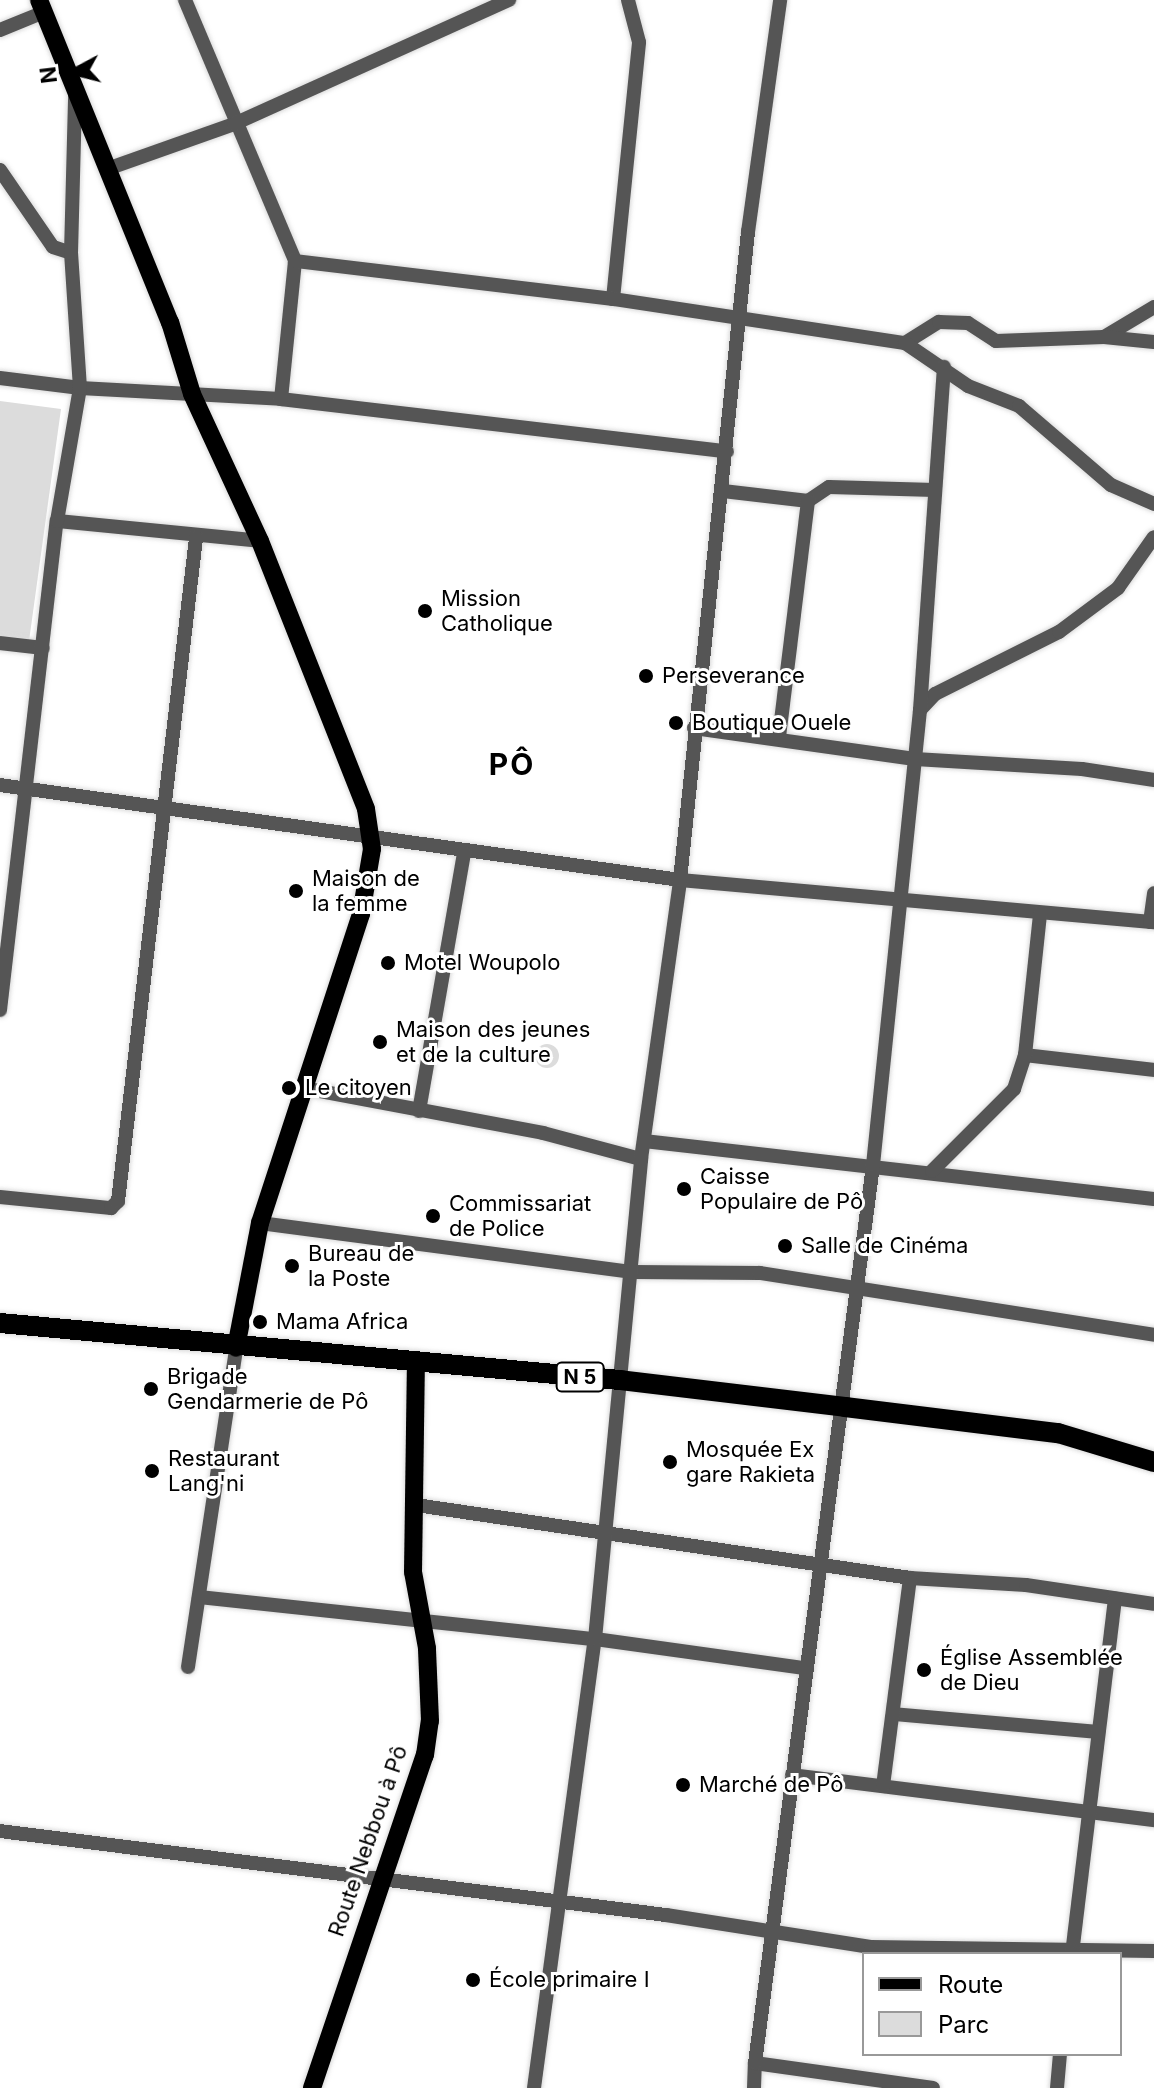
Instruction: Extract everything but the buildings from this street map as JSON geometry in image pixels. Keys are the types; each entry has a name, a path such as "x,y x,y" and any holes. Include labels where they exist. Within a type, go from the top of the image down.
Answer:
{"highway":[{"name":"N 5","path":"0,1323 236,1348 620,1380 845,1407 1058,1433 1154,1462"}],"main road":[{"path":"42,6 75,96 170,322 192,394 260,541 353,768 369,838 369,878 361,914 260,1223 236,1348"},
{"name":"Route Nebbou à Pô","path":"312,2088 425,1755 430,1721 422,1619 413,1572 416,1364"}],"street":[{"path":"186,0 234,124 295,261 281,399"},
{"path":"107,169 234,124 509,0"},
{"path":"613,299 639,42 628,0"},
{"path":"534,2088 555,1902 595,1639 601,1536 633,1272 641,1159 680,880 694,728 780,0"},
{"path":"0,30 42,6"},
{"path":"0,1010 57,521 80,388 71,253 75,96"},
{"path":"0,170 53,247 71,253"},
{"path":"295,261 613,299 905,343 968,386 1019,406 1111,485 1154,504"},
{"path":"1104,337 1154,307"},
{"path":"905,343 939,322 968,323 996,341 1104,337 1154,342"},
{"path":"754,2088 803,1668 845,1407 859,1292 920,710 944,367"},
{"path":"0,378 80,388 281,399 727,451"},
{"path":"723,491 808,501 829,487 935,490"},
{"path":"779,737 808,501"},
{"path":"57,521 196,538 260,541"},
{"path":"920,710 935,694 1059,632 1106,597 1154,537"},
{"path":"0,1197 111,1208 118,1201 161,804 196,538"},
{"path":"0,643 43,648"},
{"path":"694,728 779,737 915,759 1082,769 1154,780"},
{"path":"0,785 161,804 464,853 680,880 900,901 1152,922 1154,893"},
{"path":"419,1111 464,853"},
{"path":"932,1171 1014,1089 1025,1055 1040,914"},
{"path":"1025,1055 1154,1070"},
{"path":"303,1088 543,1133 641,1159"},
{"path":"644,1141 932,1171 1154,1199"},
{"path":"260,1223 633,1272 760,1273 859,1292 1154,1335"},
{"path":"188,1667 236,1348"},
{"path":"416,1505 601,1536 910,1578 1026,1585 1154,1604"},
{"path":"883,1786 910,1578"},
{"path":"199,1597 595,1639 803,1668"},
{"path":"1072,1951 1115,1599"},
{"path":"893,1714 1097,1732"},
{"path":"792,1775 1154,1820"},
{"path":"0,1831 771,1929 871,1947 1154,1951"},
{"path":"1057,2088 1060,2056"},
{"path":"755,2063 869,2083 933,2088"}],"green space":[{"path":"0,401 61,409 29,641 0,637"},
{"path":"542,1044 552,1044 559,1051 559,1061 552,1068 542,1068 535,1061 535,1051"}],"place":[{"name":"Mission Catholique","path":"425,611"},
{"name":"Perseverance","path":"646,676"},
{"name":"Boutique Ouele","path":"676,723"},
{"name":"Maison de la femme","path":"296,891"},
{"name":"Motel Woupolo","path":"388,963"},
{"name":"Maison des jeunes et de la culture","path":"380,1042"},
{"name":"Le citoyen","path":"289,1088"},
{"name":"Caisse Populaire de Pô","path":"684,1189"},
{"name":"Commissariat de Police","path":"433,1216"},
{"name":"Salle de Cinéma","path":"785,1246"},
{"name":"Bureau de la Poste","path":"292,1266"},
{"name":"Mama Africa","path":"260,1322"},
{"name":"Brigade Gendarmerie de Pô","path":"151,1389"},
{"name":"Mosquée Ex gare Rakieta","path":"670,1462"},
{"name":"Restaurant Lang'ni","path":"152,1471"},
{"name":"Église Assemblée de Dieu","path":"924,1670"},
{"name":"Marché de Pô","path":"683,1785"},
{"name":"École primaire I","path":"473,1980"}],"district":[{"name":"PÔ","path":"512,764"}]}
